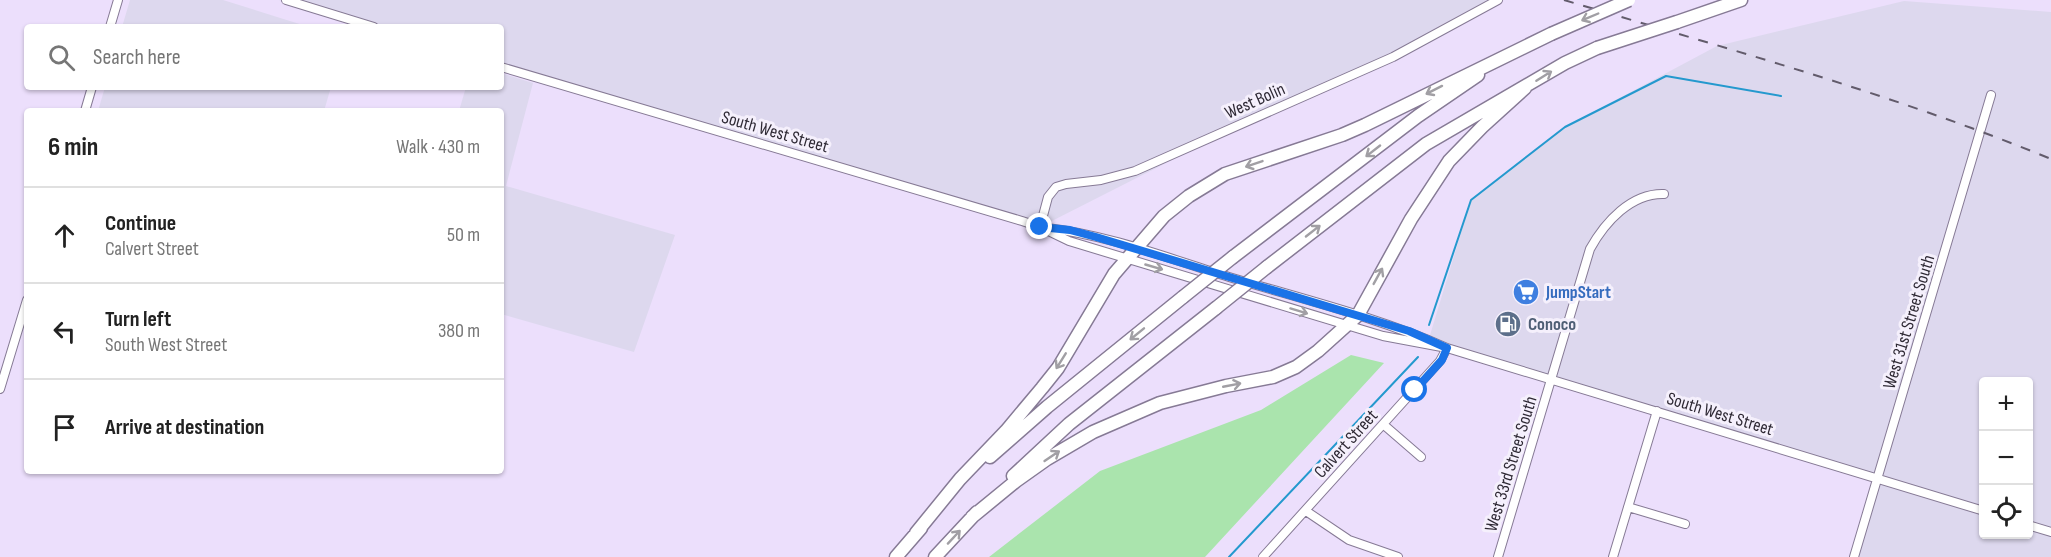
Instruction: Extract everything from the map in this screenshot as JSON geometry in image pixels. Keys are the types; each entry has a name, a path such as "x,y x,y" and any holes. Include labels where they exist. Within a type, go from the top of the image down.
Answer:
{"highway":[{"path":"896,557 960,479 1006,431 1058,368 1114,274 1126,259 1164,216 1189,196 1225,174 1342,135 1551,34 1629,0"},
{"path":"935,557 1025,464 1070,424 1426,144 1565,63 1597,48 1741,0"},
{"path":"916,533 980,466 1183,297 1418,116 1506,56"},
{"path":"972,517 1047,459 1093,432 1160,403 1273,377 1306,360 1358,315 1436,178 1461,147 1525,88"}],"street":[{"path":"111,24 118,0"},
{"path":"286,0 364,24"},
{"name":"West Bolin","path":"1040,227 1048,197 1056,187 1101,180 1135,171 1394,57 1498,0"},
{"name":"South West Street","path":"504,68 1040,227 1069,241 1383,336 1447,348 1979,510"},
{"path":"85,108 91,90"},
{"name":"West 31st Street South","path":"1854,557 1991,95"},
{"name":"West 33rd Street South","path":"1498,557 1590,249 1601,229 1637,200 1651,194 1664,194"},
{"name":"South West Street","path":"1040,227 1070,230 1137,249 1409,331 1447,348"},
{"path":"0,389 24,310"},
{"name":"Calvert Street","path":"1263,557 1442,360 1447,348"},
{"path":"1613,557 1657,411"},
{"path":"1384,425 1421,457"},
{"path":"1628,507 1685,524"},
{"path":"1306,511 1349,540 1398,557"},
{"path":"2033,527 2051,532"}],"shaded area":[{"path":"130,0 223,0 299,24 123,24"},
{"path":"279,0 1504,0 1249,121 1040,227 504,67 504,24 360,24"},
{"path":"1904,1 2051,12 2051,557 1858,557 1877,480 1427,345 1471,200 1565,127 1717,46"},
{"path":"504,74 533,83 506,186 675,235 634,352 504,315 504,108 460,108 465,90 504,90"},
{"path":"104,90 330,90 325,108 99,108"}],"green space":[{"path":"1351,355 1384,363 1205,557 989,557 1100,471 1261,410"}],"waterway":[{"path":"1429,325 1471,200 1565,127 1666,76 1781,96"},
{"path":"1229,557 1418,357"}],"railway":[{"path":"1564,0 1871,93 2051,159"}],"place":[{"name":"JumpStart","path":"1526,292"},
{"name":"Conoco","path":"1508,324"}],"route":[{"path":"1040,227 1070,230 1137,249 1409,331 1447,348 1442,360 1415,390"}]}
